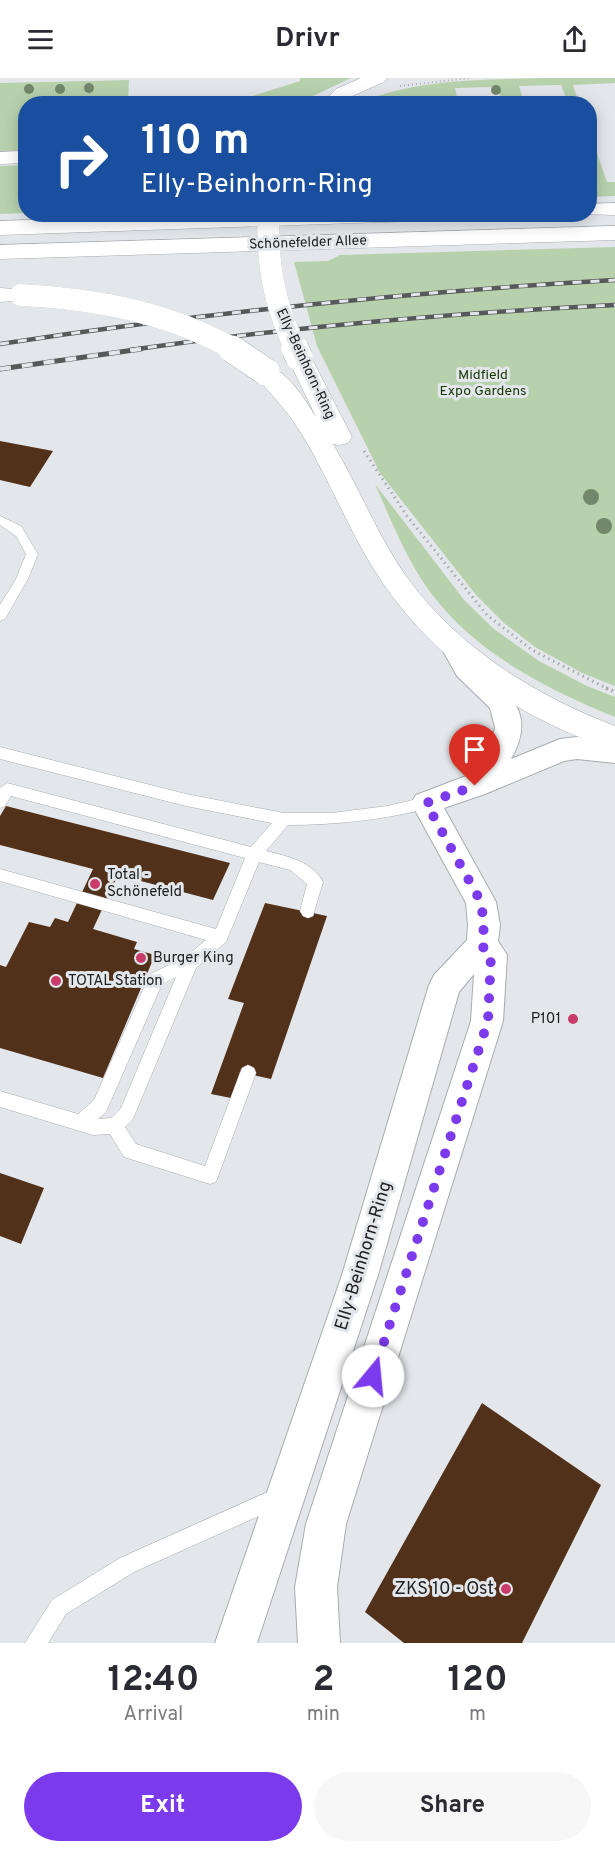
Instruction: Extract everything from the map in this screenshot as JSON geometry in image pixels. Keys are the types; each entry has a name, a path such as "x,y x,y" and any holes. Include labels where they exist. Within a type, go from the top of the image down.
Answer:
{"main road":[{"path":"343,96 386,83"},
{"path":"0,158 18,157"},
{"path":"597,210 615,209"},
{"name":"Schönefelder Allee","path":"0,226 46,227 198,222"},
{"name":"Elly-Beinhorn-Ring","path":"268,222 268,263 273,290 299,357 358,479 355,509"},
{"name":"Schönefelder Allee","path":"0,252 615,233"},
{"name":"Elly-Beinhorn-Ring","path":"10,295 107,302 167,318 220,341 266,372 285,390 318,437 389,572 438,632 455,648 533,703 615,738"}],"street":[{"name":"Elly-Beinhorn-Ring","path":"455,648 463,668 501,701 509,715 510,726 507,742 475,786"},
{"path":"319,1643 316,1587 327,1524 488,1021 491,955 482,946 484,925 481,902 426,803 475,786 560,750 577,748 615,752"},
{"name":"Elly-Beinhorn-Ring","path":"236,1643 360,1275 445,985 482,946"}],"lane":[{"path":"0,520 25,536 32,554 22,579 0,616"},
{"path":"0,753 186,800 284,819 332,819 387,812 426,803"},
{"path":"0,802 7,789 296,865 315,882 308,911"},
{"path":"80,1123 100,1106 156,979 190,963 220,937 255,853 284,819"},
{"path":"0,874 220,937"},
{"path":"0,1099 93,1127 115,1126 127,1113 190,963"},
{"path":"115,1126 130,1151 210,1176 248,1073"},
{"path":"36,1643 59,1607 127,1565 286,1493"}],"path":[{"path":"386,83 470,78"},
{"path":"359,442 378,477 403,512 465,591 505,631 578,676 615,692"}],"green space":[{"path":"300,78 351,78 313,96 252,96 300,81"},
{"path":"615,78 615,83 573,85 577,96 565,96 561,85 519,86 522,96 500,96 497,87 455,88 457,96 378,96 427,85 474,80"},
{"path":"129,80 128,96 18,96 18,150 0,151 0,83"},
{"path":"597,153 607,182 615,182 615,196 597,197"},
{"path":"18,165 18,213 0,214 0,166"},
{"name":"Midfield Expo Gardens","path":"615,247 615,686 582,673 535,647 504,623 476,595 380,473 317,346 294,262 328,261 340,255"},
{"path":"375,484 465,601 494,629 539,661 587,686 615,697 615,717 565,695 517,669 472,636 452,618 416,571"}],"building":[{"path":"0,441 53,451 30,487 0,480"},
{"path":"6,806 230,863 213,900 118,875 93,929 137,942 134,949 155,955 103,1078 0,1048 0,965 6,967 29,922 50,927 55,918 68,922 93,869 0,845 0,816"},
{"path":"265,903 327,916 271,1079 240,1072 231,1098 211,1094 244,1003 228,999"},
{"path":"0,1173 44,1188 21,1244 0,1236"},
{"path":"482,1403 601,1485 522,1643 404,1643 365,1612"}],"railway":[{"path":"0,344 230,313 461,291 615,280"},
{"path":"130,350 251,334 372,322 615,305"},
{"path":"0,369 141,349"}],"place":[{"name":"Total - Schönefeld","path":"95,884"},
{"name":"Burger King","path":"141,958"},
{"name":"TOTAL Station","path":"56,981"},
{"name":"P101","path":"573,1019"},
{"name":"ZKS 10 - Ost","path":"506,1589"}],"route":[{"path":"373,1376 488,1021 491,955 482,946 484,925 481,902 426,803 475,786"}]}
